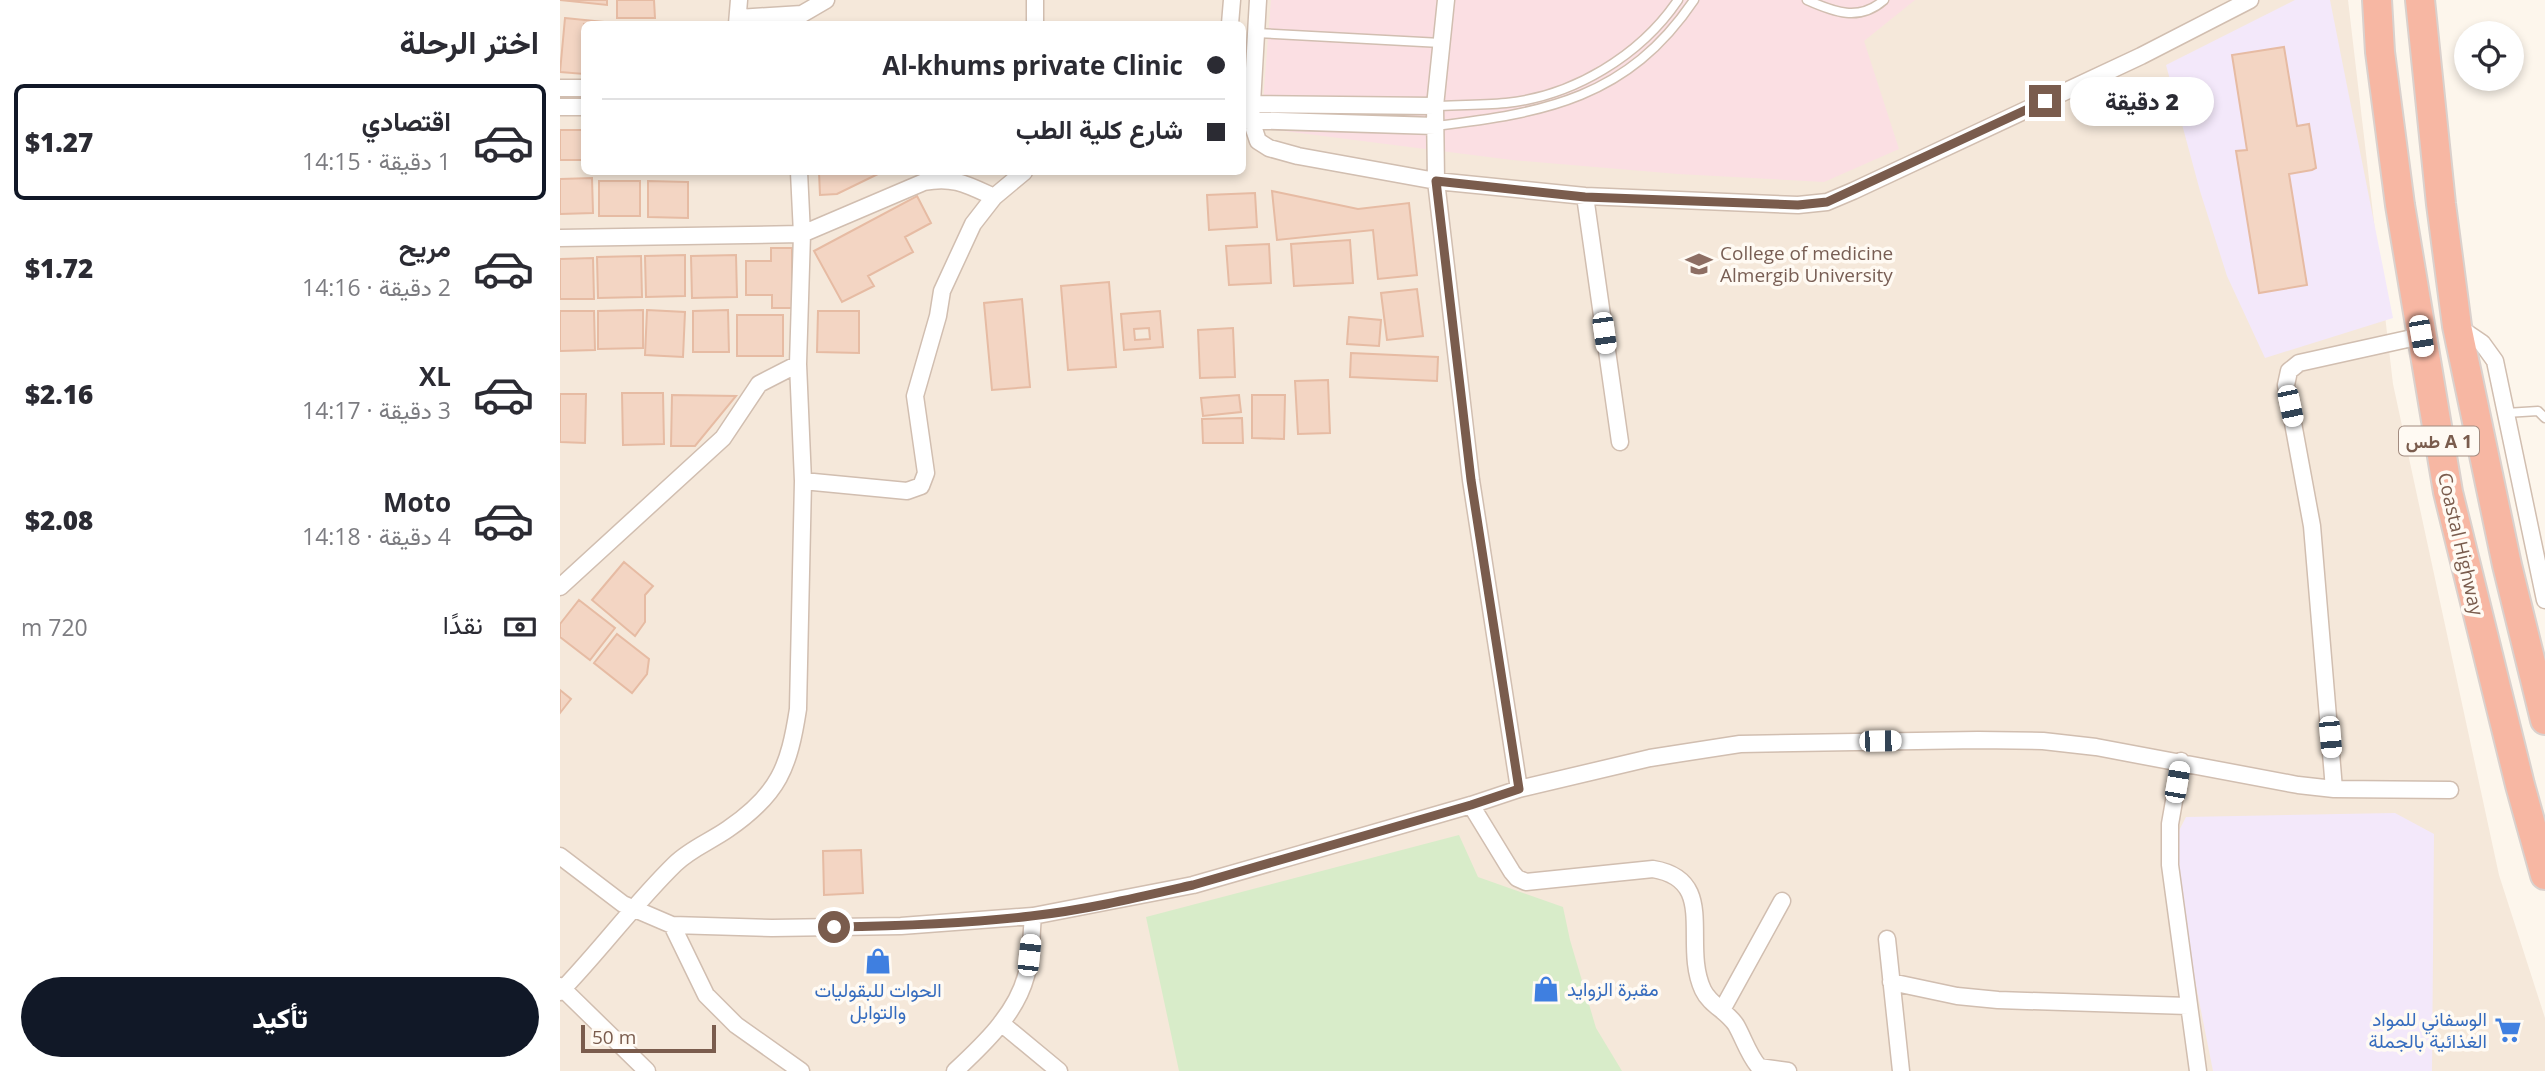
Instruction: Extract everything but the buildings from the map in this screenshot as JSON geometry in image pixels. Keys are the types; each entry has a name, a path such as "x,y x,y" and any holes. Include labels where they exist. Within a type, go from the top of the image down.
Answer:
{"highway":[{"name":"Coastal Highway","path":"2377,0 2380,52 2400,205 2459,542 2545,875"},
{"name":"Coastal Highway","path":"2420,0 2441,204 2457,326 2507,565 2545,720"}],"street":[{"path":"739,0 737,21 802,14 826,0"},
{"path":"1035,0 1035,21"},
{"path":"1230,21 1232,0"},
{"path":"1258,0 1247,113 1258,141 1269,148 1298,156 1436,181 1585,197 1798,205 1827,202 2128,62 2250,0"},
{"path":"1446,0 1435,106 1436,181 1471,480 1519,789"},
{"path":"560,88 581,89"},
{"path":"1247,113 1435,106"},
{"path":"560,107 581,107"},
{"path":"1247,113 1435,126"},
{"path":"647,1071 561,989 678,861 758,806 785,770 798,709 803,481 798,364 802,234 799,175"},
{"path":"803,481 906,491 921,486 926,473 916,408 918,385 938,316 942,290 973,224 994,197 1020,175"},
{"path":"560,238 802,234 924,182 948,178 994,197"},
{"path":"1585,197 1620,442"},
{"path":"2457,326 2477,339 2495,361 2545,598"},
{"path":"2334,789 2312,526 2286,385 2289,371 2300,363 2421,336"},
{"path":"560,587 723,438 760,384 798,364"},
{"path":"560,856 634,910 672,925 772,928 874,926 1033,916 1193,885 1519,789 1650,758 1740,744 2043,741 2181,761 2266,779 2334,789 2450,790"},
{"path":"2181,761 2169,824 2169,864 2198,1071"},
{"path":"1471,805 1512,872 1526,882 1653,869 1668,872 1682,880 1691,891 1694,909 1695,967 1709,999 1737,1026 1751,1057 1759,1067 1788,1071"},
{"path":"1722,1010 1782,901"},
{"path":"955,1071 1000,1024 1021,989 1027,974 1033,916"},
{"path":"672,925 706,995 742,1030 801,1071"},
{"path":"1887,939 1901,1071"},
{"path":"1891,982 1957,996 1998,1000 2188,1006"},
{"path":"1000,1024 1059,1071"}],"lane":[{"path":"1435,106 1508,103 1542,96 1579,83 1614,63 1643,41 1678,0"},
{"path":"1435,126 1509,116 1546,108 1585,95 1622,74 1652,51 1677,25 1694,0"},
{"path":"1807,0 1844,14 1864,12 1884,0"},
{"path":"1256,33 1441,43"},
{"path":"2506,414 2538,411 2545,418"}],"shaded area":[{"path":"560,0 2348,0 2393,384 2499,875 2545,1018 2545,1071 560,1071"},
{"path":"1271,0 1915,0 1864,41 1899,149 1824,182 1678,174 1512,160 1261,128"},
{"path":"2295,0 2330,0 2393,318 2265,358 2227,276 2200,191 2166,65"},
{"path":"2395,813 2434,834 2432,1071 2213,1071 2169,850 2186,817"}],"green space":[{"path":"1459,835 1478,877 1563,907 1596,1028 1622,1071 1179,1071 1146,917"}],"place":[{"name":"College of medicine Almergib University","path":"1699,264"},
{"name":"الحوات للبقوليات والتوابل","path":"878,961"},
{"name":"مقبرة الزوايد","path":"1546,989"},
{"name":"الوسفاني للمواد الغذائية بالجملة","path":"2508,1030"}],"route":[{"path":"834,927 901,926 1033,916 1146,895 1193,885 1519,789 1471,480 1436,181 1585,197 1798,205 1827,202 2045,101"}]}
